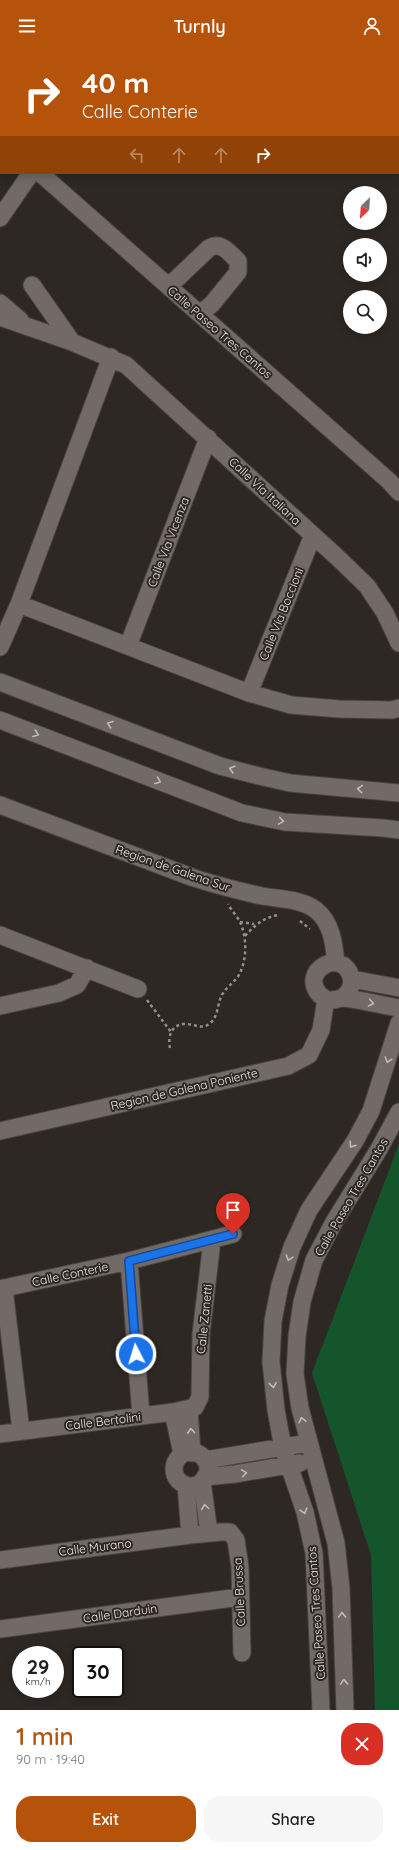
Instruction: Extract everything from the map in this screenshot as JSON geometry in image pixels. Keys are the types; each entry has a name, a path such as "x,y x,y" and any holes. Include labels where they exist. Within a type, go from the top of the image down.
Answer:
{"street":[{"path":"0,218 30,174"},
{"name":"Calle Paseo Tres Cantos","path":"41,174 200,314 396,481"},
{"path":"169,286 209,248 216,245 222,247 238,261 238,272 212,304 200,314"},
{"path":"32,285 72,342"},
{"name":"Calle Vía Italiana","path":"0,303 25,324"},
{"name":"Calle Vía Italiana","path":"0,317 25,324 111,357 126,365 208,438 367,586 385,613 399,643"},
{"path":"0,647 19,604 111,357"},
{"name":"Calle Vía Vicenza","path":"128,646 208,438"},
{"name":"Calle Vía Boccioni","path":"249,693 313,535"},
{"path":"19,604 249,693 291,705 347,709 392,710 399,708"},
{"path":"0,682 220,766 252,775 290,783 399,793"},
{"path":"0,720 242,813 285,822 399,830"},
{"name":"Region de Galena Sur","path":"0,805 194,878 226,888 287,900 315,909 326,921 333,936 336,963"},
{"path":"0,935 88,968 138,989"},
{"path":"334,999 350,990 352,979 347,968 336,963 330,963 319,969 314,980 317,991 334,999 399,1008"},
{"path":"0,1006 59,993 76,985 88,968"},
{"path":"352,979 399,988"},
{"name":"Region de Galena Poniente","path":"0,1131 288,1066 309,1055 334,999"},
{"name":"Calle Paseo Tres Cantos","path":"321,1710 314,1553 305,1512 282,1448 271,1362 273,1321 280,1286 292,1247 309,1210 355,1141 371,1111 399,1023"},
{"name":"Calle Paseo Tres Cantos","path":"345,1710 341,1588 336,1543 325,1497 308,1443 300,1408 295,1374 297,1336 302,1302 314,1260 334,1222 379,1149 399,1112"},
{"name":"Calle Conterie","path":"2,1289 129,1261 212,1241 233,1234"},
{"name":"Calle Zanetti","path":"188,1406 201,1334 212,1241"},
{"path":"129,1261 141,1416"},
{"path":"2,1289 21,1431"},
{"path":"188,1406 195,1468 209,1533"},
{"name":"Calle Bertolini","path":"0,1434 141,1416 188,1406"},
{"path":"195,1468 308,1443"},
{"path":"195,1468 235,1474 313,1461"},
{"path":"190,1535 195,1468"},
{"name":"Calle Murano","path":"0,1560 190,1535 230,1532"},
{"name":"Calle Brussa","path":"230,1532 236,1540 240,1566 242,1653"},
{"name":"Calle Darduin","path":"0,1629 240,1597"}],"path":[{"path":"170,1048 168,1040 171,1032 182,1024 204,1027 211,1024 217,1013 222,995 240,974 245,958 244,936 240,922 228,905 226,888"},
{"path":"244,936 255,924 269,917 282,915"},
{"path":"298,919 311,930 333,936"},
{"path":"240,922 255,924"},
{"path":"138,989 171,1032"}],"green space":[{"path":"399,1144 399,1710 375,1710 371,1555 312,1373"}],"route":[{"path":"136,1354 129,1261 212,1241 233,1234"}]}
